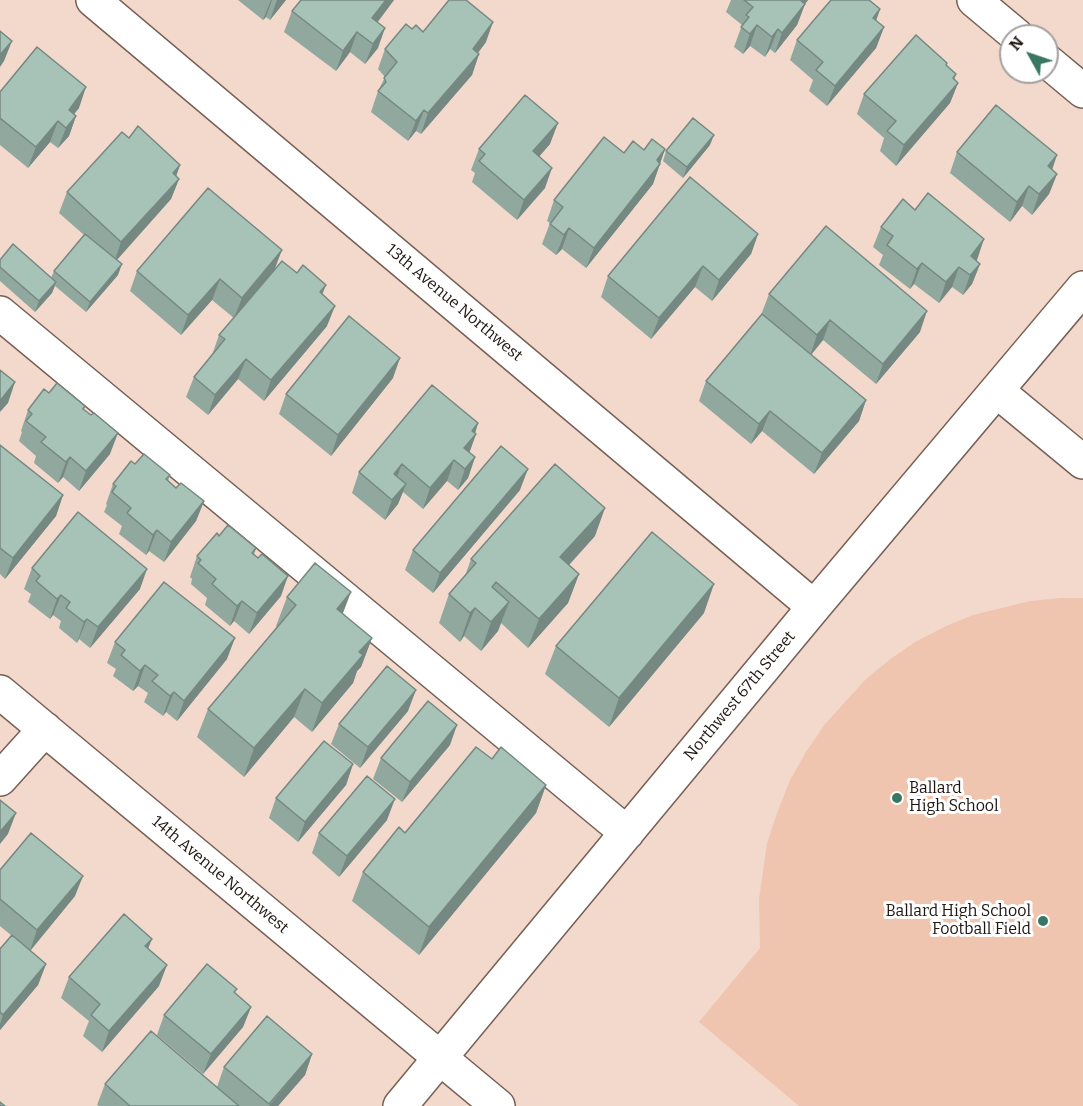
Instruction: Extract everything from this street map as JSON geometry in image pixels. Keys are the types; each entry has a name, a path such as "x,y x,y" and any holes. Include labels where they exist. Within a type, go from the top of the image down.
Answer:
{"street":[{"name":"13th Avenue Northwest","path":"93,0 814,607"},
{"path":"974,0 1003,24"},
{"path":"1059,71 1083,91"},
{"name":"Northwest 67th Street","path":"400,1106 814,607 1083,288"},
{"path":"0,313 627,833"},
{"path":"997,391 1083,462"},
{"name":"14th Avenue Northwest","path":"0,692 498,1106"},
{"path":"0,779 45,729"}],"shaded area":[{"name":"Ballard High School","path":"1083,598 1083,1106 799,1106 699,1022 760,948 759,899 767,843 790,780 825,724 865,680 915,642 973,615 1030,601"}],"building":[{"path":"301,0 386,0 372,18 385,28 373,44 357,32 343,51 292,11"},
{"path":"449,0 466,0 493,22 473,49 479,54 428,113 424,110 416,121 378,91 386,82 384,78 397,62 385,49 406,24 412,29 416,25 423,32"},
{"path":"744,0 800,0 805,4 782,33 778,29 772,37 757,25 750,34 741,27 749,17 746,15 753,7"},
{"path":"831,0 869,0 880,9 873,18 884,27 835,86 816,70 823,62 797,40"},
{"path":"0,31 12,41 0,55"},
{"path":"916,35 947,63 946,65 956,74 953,78 958,83 904,145 887,131 896,121 864,94"},
{"path":"37,47 86,87 69,110 76,116 66,128 58,121 36,147 0,118 0,92"},
{"path":"525,95 558,123 533,151 552,168 524,200 479,161 485,154 479,149"},
{"path":"996,105 1057,155 1048,166 1057,174 1039,194 1029,186 1017,202 957,152"},
{"path":"693,118 714,135 687,167 666,151"},
{"path":"138,126 180,165 173,173 179,179 121,242 67,192 122,132 129,138"},
{"path":"604,137 624,153 633,141 644,150 652,139 665,149 657,160 660,164 594,248 569,228 564,235 550,224 563,207 554,200"},
{"path":"690,177 758,234 719,280 703,266 659,318 608,276"},
{"path":"208,188 282,250 242,298 220,279 188,315 137,271"},
{"path":"928,193 984,239 971,256 980,264 970,275 959,267 946,282 922,263 917,269 887,245 893,236 881,227 903,199 915,210"},
{"path":"826,226 927,311 883,364 830,320 817,335 769,294"},
{"path":"85,234 122,264 90,302 54,271"},
{"path":"13,244 56,282 39,301 0,267 0,260"},
{"path":"282,261 297,273 303,265 326,285 320,292 335,306 271,380 246,359 215,395 194,377 225,339 219,335"},
{"path":"762,314 866,400 822,453 770,411 759,424 706,381"},
{"path":"349,316 400,358 338,435 286,394"},
{"path":"0,370 15,382 0,401"},
{"path":"57,383 85,406 83,409 91,415 94,413 118,433 86,471 70,457 66,462 41,442 46,437 26,421 32,414 28,410 44,389 49,393"},
{"path":"432,385 478,423 472,431 476,434 464,448 475,457 465,469 454,460 430,488 402,464 394,474 406,484 392,500 359,472"},
{"path":"0,445 63,495 13,558 0,548"},
{"path":"501,446 528,469 440,573 413,550"},
{"path":"144,454 170,475 166,479 176,488 181,483 204,501 171,542 157,530 153,535 127,513 131,508 112,492 116,486 113,484 131,461 135,464"},
{"path":"555,464 605,508 560,557 579,574 539,619 496,582 492,587 509,602 491,622 475,608 470,613 449,594 476,563 471,559"},
{"path":"78,512 147,569 98,627 87,619 84,622 66,608 70,602 61,595 57,599 36,581 40,576 32,568"},
{"path":"228,525 256,548 252,553 258,558 262,554 288,576 257,613 242,601 237,606 212,584 216,579 198,563 201,560 197,556 217,533 219,536"},
{"path":"652,532 714,584 619,698 556,646"},
{"path":"315,563 351,592 337,609 372,638 359,652 363,655 322,703 305,689 254,748 208,709 296,605 287,597"},
{"path":"164,582 235,638 184,701 174,692 170,696 152,681 158,675 145,665 140,671 121,655 125,650 115,642"},
{"path":"387,666 416,690 368,747 339,724"},
{"path":"428,701 457,725 410,782 381,758"},
{"path":"324,741 353,764 305,822 276,798"},
{"path":"476,747 492,759 501,747 546,785 429,927 363,872 399,827 405,833"},
{"path":"367,776 395,799 347,856 319,833"},
{"path":"0,800 16,813 0,832"},
{"path":"31,833 83,876 37,930 0,899 0,870"},
{"path":"124,914 152,939 145,946 167,965 109,1031 91,1015 100,1004 69,977"},
{"path":"12,935 46,964 3,1015 0,1012 0,949"},
{"path":"207,964 237,989 234,992 251,1007 211,1054 164,1015"},
{"path":"267,1016 312,1054 269,1104 224,1067"},
{"path":"151,1031 239,1106 130,1106 105,1084"}],"place":[{"name":"Ballard High School","path":"897,798"},
{"name":"Ballard High School Football Field","path":"1043,921"}]}
